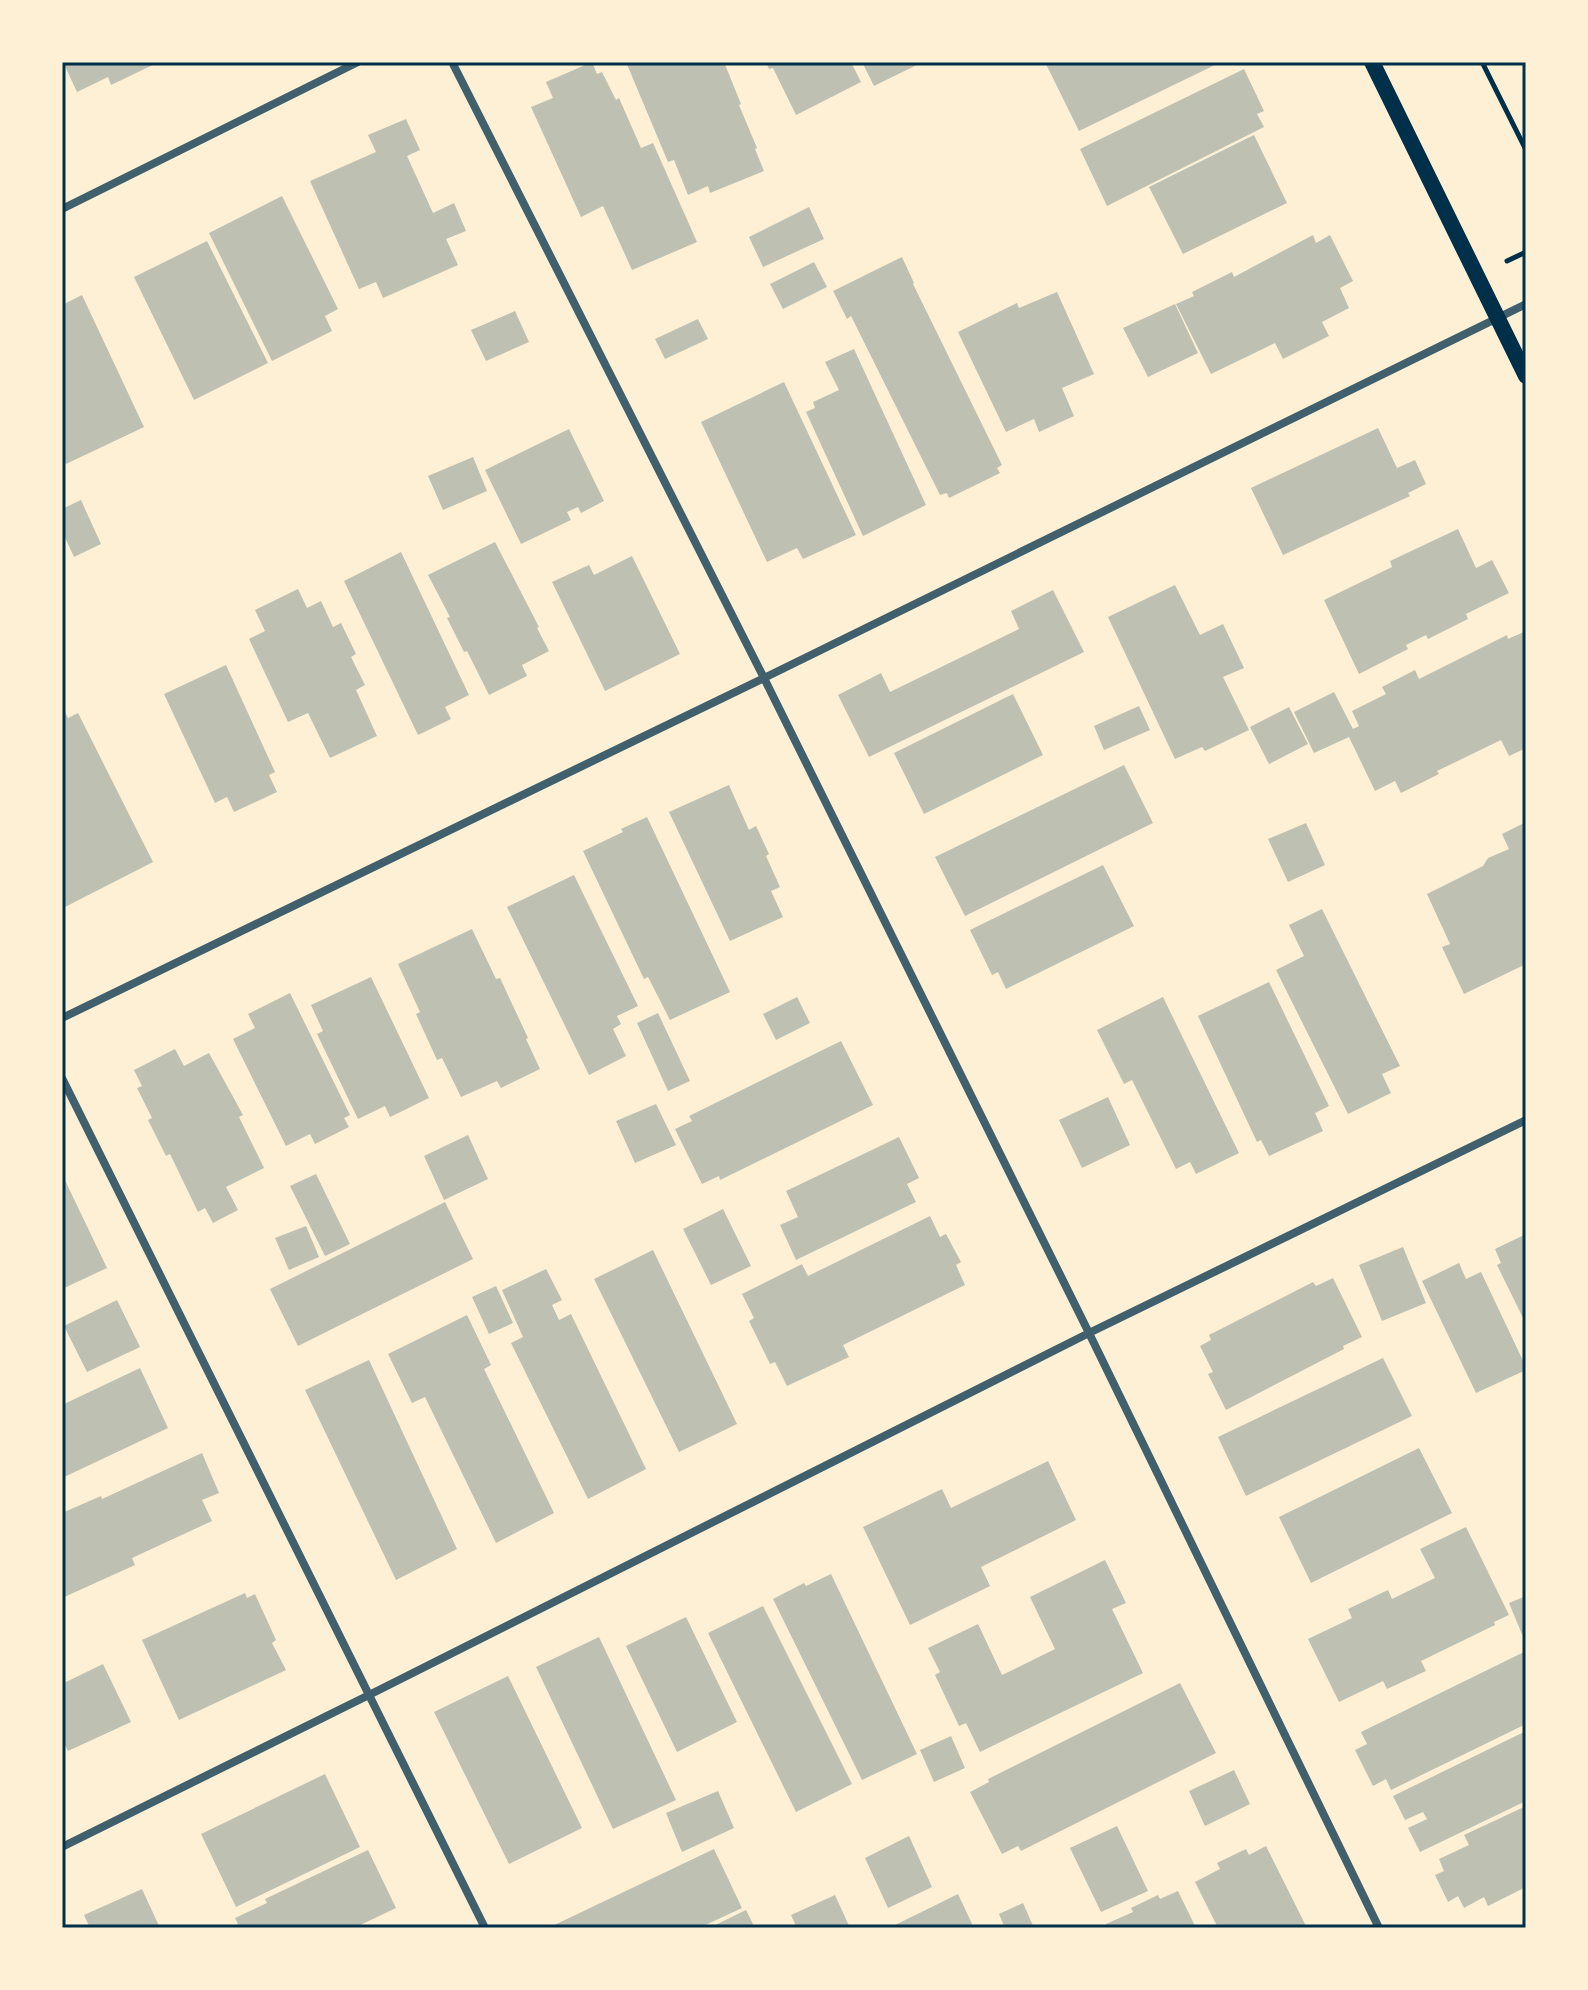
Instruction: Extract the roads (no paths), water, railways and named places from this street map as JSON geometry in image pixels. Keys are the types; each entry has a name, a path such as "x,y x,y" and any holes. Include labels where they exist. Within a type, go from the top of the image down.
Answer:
{"main road":[{"path":"1372,62 1526,376"}],"street":[{"path":"62,209 358,62"},
{"path":"452,62 764,678 1089,1333 1379,1928"},
{"path":"62,1018 1526,304"},
{"path":"62,1078 485,1928"},
{"path":"62,1847 1089,1333 1526,1120"}]}
